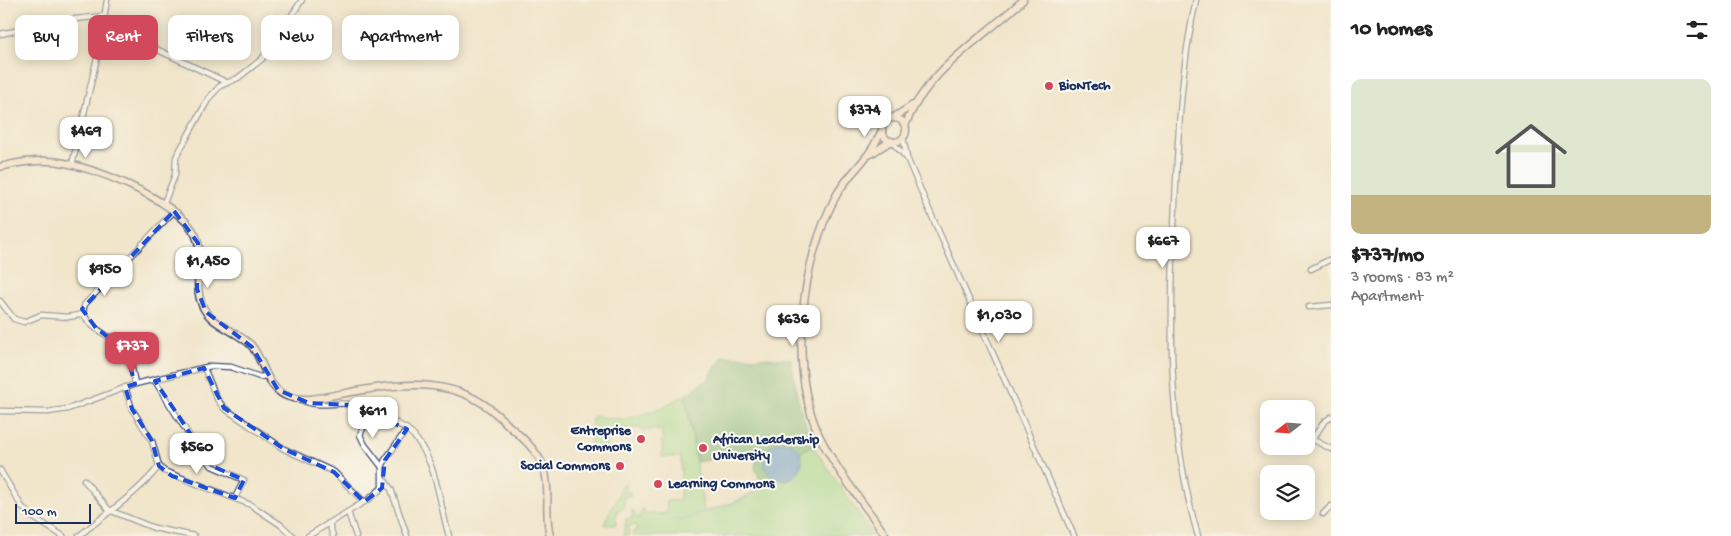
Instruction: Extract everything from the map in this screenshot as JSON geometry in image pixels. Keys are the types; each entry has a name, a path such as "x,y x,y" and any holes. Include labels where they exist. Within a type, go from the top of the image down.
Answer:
{"main road":[{"path":"868,155 903,137 913,105 944,67 1023,0"},
{"path":"886,536 818,433 807,395 803,352 805,295 815,245 837,194 868,155 886,120 913,105"},
{"path":"894,117 901,120 905,126"},
{"path":"882,131 885,138 892,141"},
{"path":"0,167 34,161 50,161 72,165 146,192 174,211 192,229 198,243 200,264 197,289 202,305 212,320 245,340 252,347 267,376 282,394 301,399 370,388 422,386 453,390 482,403 532,447 540,460 546,478 546,516 550,536"}],"street":[{"path":"104,15 107,0"},
{"path":"164,203 175,175 176,157 191,128 216,89 226,82 238,78 262,59 302,0"},
{"path":"1196,0 1178,128 1171,347 1175,424 1185,488 1198,536"},
{"path":"0,34 88,18"},
{"path":"158,50 226,82"},
{"path":"72,165 96,60"},
{"path":"903,137 907,158 1074,536"},
{"path":"892,141 907,158"},
{"path":"136,384 123,346 109,339 84,314 82,309 174,211"},
{"path":"1311,269 1331,259"},
{"path":"0,301 14,319 24,322 41,315 68,317 84,314"},
{"path":"1309,307 1331,305"},
{"path":"0,411 48,412 68,409 125,387 204,368 220,366 260,377 267,376"},
{"path":"204,368 217,399 224,408 284,450 334,472 364,502"},
{"path":"155,380 194,443 212,466 244,480 235,498"},
{"path":"125,387 132,409 152,441 159,466 172,476 235,498 269,516 293,536"},
{"path":"301,399 318,405 346,404 371,410 407,429 418,440 431,464 449,536"},
{"path":"308,536 364,502 382,488 382,467 365,445 360,435 371,410"},
{"path":"1315,435 1320,427 1331,417"},
{"path":"382,467 407,429"},
{"path":"1315,441 1331,449"},
{"path":"79,536 109,510 148,481 159,466"},
{"path":"0,470 22,507 32,516 64,536"},
{"path":"383,478 391,490 407,536"},
{"path":"84,480 109,510 154,528 194,536"},
{"path":"1323,514 1331,506"},
{"path":"348,512 356,536"},
{"path":"329,523 333,536"}],"highlighted area":[{"path":"174,211 198,243 197,289 206,312 252,347 278,390 309,403 351,405 407,429 385,460 382,488 364,502 334,472 284,449 224,408 204,368 155,381 212,466 244,480 235,498 172,476 159,466 152,441 132,409 125,387 135,384 126,351 96,328 82,309"}],"green space":[{"path":"723,356 791,359 798,399 812,445 800,453 794,446 787,443 772,445 764,462 765,468 773,477 763,486 755,469 757,452 697,462 685,395 708,379"},
{"path":"685,395 704,512 749,495 773,477 796,474 801,464 800,453 812,445 874,536 633,536 633,531 637,530 636,525 628,526 629,536 623,536 626,519 632,518 632,509 638,519 643,508 644,513 666,514 667,501 680,500 681,457 662,457 662,430 641,430 641,428 626,428 626,435 607,435 606,450 590,449 592,417 599,416 619,419 645,414"},
{"path":"625,484 625,492 630,492 631,496 624,496 624,509 617,510 616,525 604,525 621,485"}],"water":[{"path":"783,442 796,448 802,461 796,474 783,480 770,474 764,461 770,448"}],"waterway":[{"path":"671,520 689,519 695,514 741,501 773,477"}],"place":[{"name":"BioNTech","path":"1049,86"},
{"name":"Entreprise Commons","path":"641,439"},
{"name":"African Leadership University","path":"703,448"},
{"name":"Social Commons","path":"620,466"},
{"name":"Learning Commons","path":"658,484"}]}
